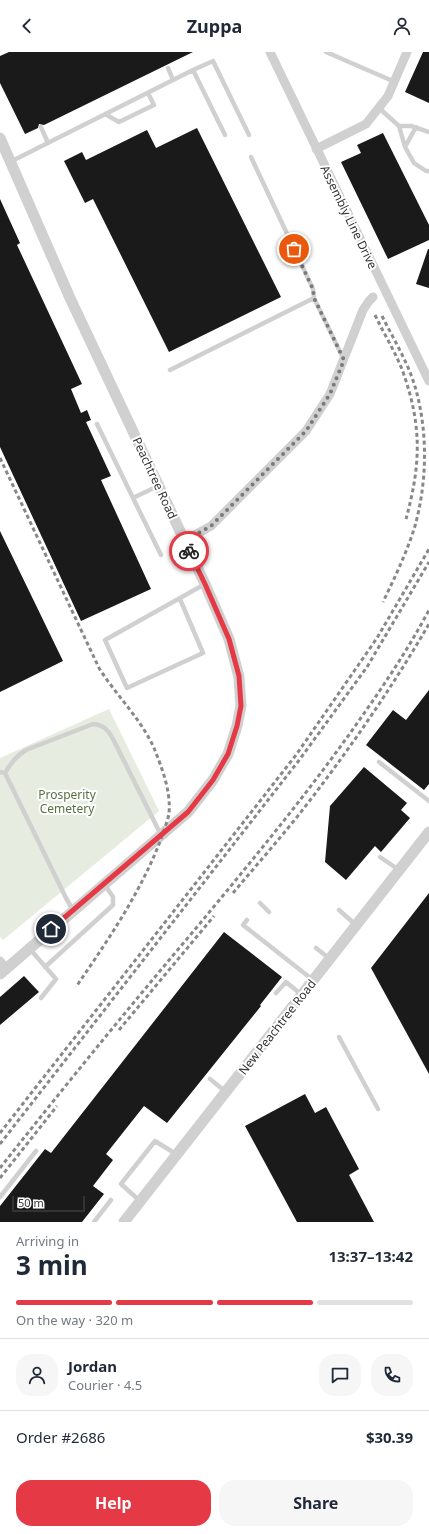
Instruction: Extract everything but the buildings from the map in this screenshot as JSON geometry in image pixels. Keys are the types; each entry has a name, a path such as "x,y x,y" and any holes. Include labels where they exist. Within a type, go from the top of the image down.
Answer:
{"street":[{"name":"Assembly Line Drive","path":"270,52 429,381"},
{"path":"316,149 366,124 388,96 407,52"},
{"name":"Peachtree Road","path":"0,138 70,298 205,584 229,639 239,676 241,706 237,726 228,754 213,780 188,812 162,836 29,948 2,968"},
{"path":"184,541 211,526 306,431 330,394 363,310 373,297"},
{"name":"New Peachtree Road","path":"124,1222 429,832"}],"lane":[{"path":"326,52 395,82"},
{"path":"10,162 213,61 249,135"},
{"path":"168,68 174,80"},
{"path":"193,70 225,135"},
{"path":"105,114 119,122 154,105 148,93"},
{"path":"379,108 399,126 405,147 414,163 426,171 429,171"},
{"path":"399,126 416,127 429,132"},
{"path":"41,127 48,143"},
{"path":"405,147 416,127"},
{"path":"251,156 313,289 314,298 344,360"},
{"path":"170,370 314,298"},
{"path":"97,424 161,555"},
{"path":"133,498 158,486"},
{"path":"180,599 204,653 127,688 105,640 205,584"},
{"path":"73,910 2,773 19,754 93,724 101,724 108,730 113,739 162,836"},
{"path":"379,762 429,801"},
{"path":"380,857 399,870"},
{"path":"45,967 113,905 113,897 104,884"},
{"path":"260,903 269,912"},
{"path":"339,910 356,925"},
{"path":"247,920 243,925 313,980"},
{"path":"29,948 56,979 41,998"},
{"path":"316,948 330,959"},
{"path":"276,993 286,982 302,995"},
{"path":"339,1037 378,1109"},
{"path":"210,1079 226,1092"},
{"path":"140,1201 121,1184 155,1140 176,1154"},
{"path":"0,1198 36,1151"},
{"path":"94,1222 111,1200"}],"green space":[{"name":"Prosperity Cemetery","path":"109,709 159,811 3,940 0,937 0,758"}],"railway":[{"path":"375,315 403,372 414,410 417,463 415,480 406,519"},
{"path":"382,316 413,380 420,407 424,441 424,475 415,526 405,555 383,602"},
{"path":"0,458 99,668 149,737 163,772 169,796 168,819 144,878 112,933 76,987"},
{"path":"0,1133 296,755 377,638 429,549"},
{"path":"0,1144 300,759 367,667 429,562"},
{"path":"0,1168 48,1107 304,795 382,687 429,610"},
{"path":"233,893 297,817 332,771 383,698 429,624"},
{"path":"119,1030 214,916"},
{"path":"0,1178 57,1106"}],"way so far":[{"path":"189,551 184,541 211,526 306,431 330,394 344,360 314,298 313,289 294,249"}],"route":[{"path":"51,929 162,836 188,812 213,780 228,754 237,726 241,706 239,676 229,639 189,551"}]}
